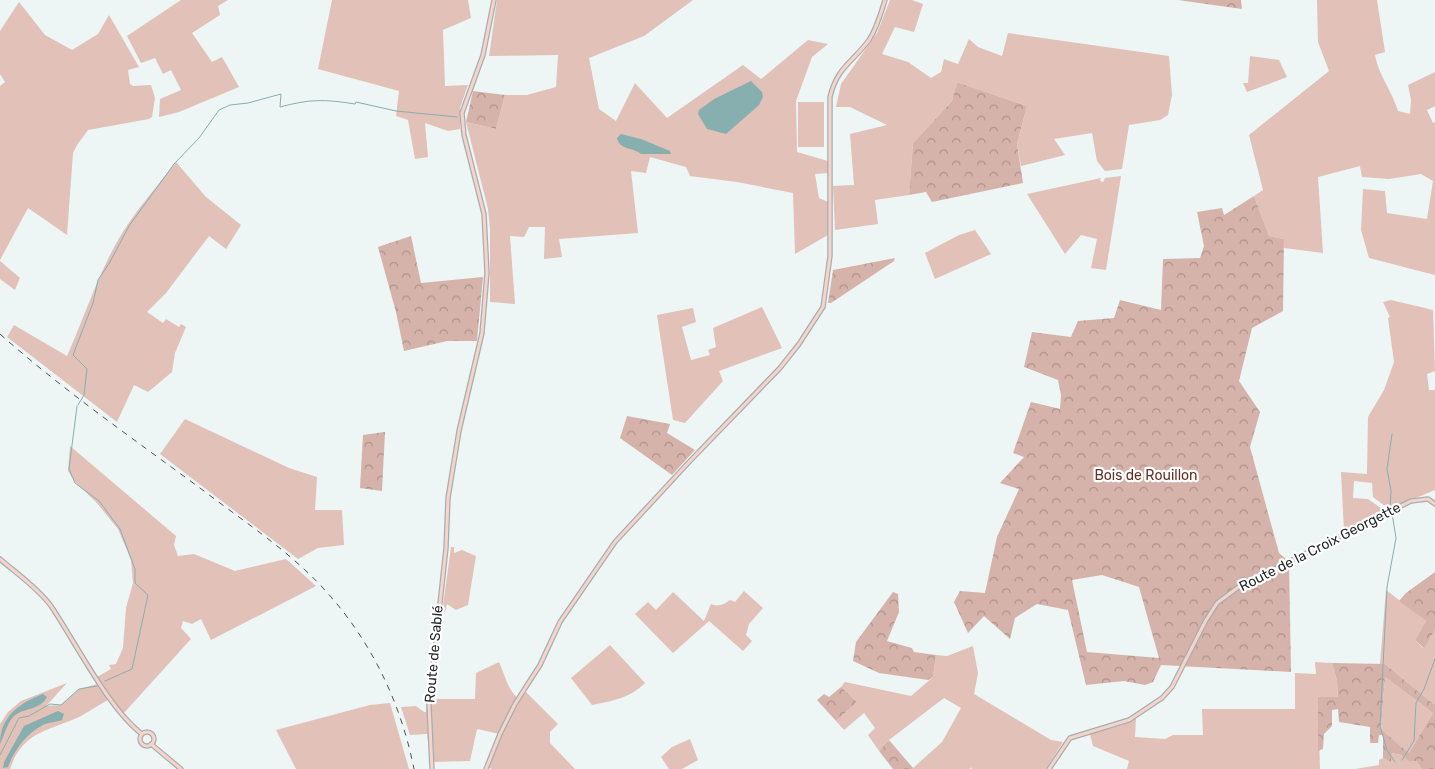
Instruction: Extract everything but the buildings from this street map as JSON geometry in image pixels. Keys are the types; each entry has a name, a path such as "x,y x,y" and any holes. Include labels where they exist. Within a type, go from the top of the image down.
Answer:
{"street":[{"name":"Route de Sablé","path":"432,769 429,705 447,539 447,504 451,475 482,333 487,273 484,214 464,135 462,113 482,55 494,0"},
{"path":"486,769 515,704 540,665 560,622 605,556 625,530 780,368 799,344 823,307 830,256 830,97 840,72 869,40 885,0"},
{"name":"Route de la Croix Georgette","path":"1049,769 1070,738 1129,720 1162,698 1172,687 1205,622 1217,603 1240,586 1411,501 1428,499 1435,504"},
{"path":"0,559 50,604 116,704 142,734"},
{"path":"142,734 148,732 152,734 154,738 152,744"},
{"path":"142,734 140,741 143,744 152,744 181,769"}],"shaded area":[{"path":"181,0 228,0 218,6 220,15 192,33 212,62 222,57 239,87 179,112 159,117 160,99 181,90 171,70 163,74 155,58 141,63 127,36"},
{"path":"332,0 468,0 471,18 443,30 445,86 468,85 460,108 460,129 448,131 425,123 428,157 415,159 408,120 396,116 399,91 318,69"},
{"path":"497,0 693,0 644,36 589,58 599,109 616,121 635,83 667,118 743,65 761,79 808,40 828,44 812,57 796,101 797,152 828,161 828,173 815,174 819,198 828,202 828,235 795,254 793,193 737,182 690,176 686,167 650,157 646,173 631,171 638,233 559,239 562,257 544,259 545,227 529,227 524,237 510,236 515,304 490,302 490,229 488,209 466,122 496,129 505,95 527,95 556,87 558,55 489,56"},
{"path":"890,0 912,0 923,4 914,32 895,27 882,54 908,62 931,78 941,72 944,59 958,64 969,39 978,47 1002,56 1008,33 1169,56 1172,95 1168,115 1160,120 1129,125 1122,169 1105,171 1097,161 1092,133 1054,139 1065,155 1021,166 1017,144 1027,106 957,82 952,101 913,143 909,195 875,200 878,224 835,230 833,186 854,185 850,134 887,125 850,107 836,107 841,84 877,33"},
{"path":"1317,0 1377,0 1385,52 1375,55 1379,69 1398,111 1410,114 1411,100 1408,85 1435,72 1435,106 1427,110 1433,123 1435,122 1435,275 1369,258 1361,230 1363,189 1385,191 1387,213 1427,219 1433,181 1421,174 1389,179 1362,177 1360,166 1318,177 1323,253 1284,248 1284,239 1269,236 1254,196 1263,190 1249,135 1329,71 1318,42"},
{"path":"19,2 45,35 72,50 98,34 109,15 139,67 128,70 130,84 133,86 151,85 155,98 152,117 149,119 88,130 77,145 73,153 67,235 28,208 0,260 0,86 5,82 0,74 0,31"},
{"path":"1250,56 1279,60 1287,77 1247,92 1243,83 1248,83"},
{"path":"798,102 824,102 824,147 798,147"},
{"path":"176,162 206,197 241,225 226,249 209,236 166,293 147,312 163,323 166,319 179,327 181,324 186,327 175,353 172,372 148,392 134,385 117,422 7,337 14,325 67,356 110,254 138,210"},
{"path":"1121,176 1106,270 1091,268 1097,239 1081,235 1065,254 1027,194 1101,178 1100,181 1103,182 1105,178"},
{"path":"975,230 991,254 935,279 925,253 959,235"},
{"path":"0,261 20,278 15,290 0,279"},
{"path":"1391,300 1433,310 1435,371 1427,374 1429,390 1435,390 1435,490 1389,509 1373,497 1372,483 1354,481 1353,498 1368,499 1385,511 1344,531 1341,472 1367,474 1368,417 1384,390 1394,362 1388,318 1390,317 1383,302"},
{"path":"762,307 782,348 719,371 723,381 685,423 673,420 657,315 693,308 696,322 682,327 691,360 710,355 708,350 716,347 713,328"},
{"path":"185,419 289,468 317,477 315,510 342,510 344,545 318,548 298,559 160,454"},
{"path":"70,446 176,536 174,545 178,556 194,554 235,571 286,559 316,586 211,640 201,619 192,624 183,621 181,628 191,639 123,714 111,698 81,716 48,729 30,739 22,746 10,769 0,769 0,724 8,712 21,701 67,683 46,706 61,705 79,689 101,683 97,677 111,669 109,665 116,664 123,648 126,608 133,583 131,560 118,529 96,502 75,482 68,471"},
{"path":"451,547 454,547 454,553 462,550 476,556 468,605 456,610 447,604 445,612 442,613"},
{"path":"1386,590 1426,621 1415,640 1423,648 1435,630 1435,705 1385,664 1380,664"},
{"path":"744,591 763,608 749,624 746,635 752,641 743,651 709,621 673,653 635,614 648,602 656,610 673,592 704,621 711,604 721,605 730,600 735,602"},
{"path":"610,645 645,683 627,695 592,705 571,678"},
{"path":"973,646 978,673 974,694 1051,740 1063,742 1046,769 972,769 971,767 970,769 912,769 942,742 961,708 944,698 889,740 879,751 868,735 875,728 864,713 844,730 836,721 857,702 841,687 845,682 911,696 933,677 936,655 947,656"},
{"path":"499,662 509,688 516,696 520,700 526,692 558,724 550,732 550,743 575,769 492,769 486,766 500,734 477,729 470,761 431,762 427,734 410,735 401,707 416,706 426,712 427,699 475,699 476,673"},
{"path":"1315,662 1332,663 1337,681 1338,697 1318,698 1320,769 1127,769 1129,761 1093,746 1090,734 1123,725 1136,718 1135,737 1165,739 1173,735 1203,735 1202,709 1295,709 1295,673 1316,674"},
{"path":"1385,677 1433,713 1409,753 1381,729"},
{"path":"390,703 409,769 296,769 276,730 370,705"},
{"path":"690,739 698,760 682,769 669,769 661,757 672,747"},
{"path":"1392,753 1401,755 1409,762 1416,761 1422,769 1355,769 1379,765 1379,760 1383,758 1391,761"}],"green space":[{"path":"1178,0 1241,0 1242,9"},
{"path":"957,82 1027,106 1017,144 1023,183 932,202 926,192 909,195 913,143 952,101"},
{"path":"473,91 505,95 496,129 466,122"},
{"name":"Bois de Rouillon","path":"1254,196 1269,236 1284,239 1283,311 1252,328 1239,381 1260,412 1250,447 1279,553 1289,562 1291,672 1161,665 1153,682 1145,685 1124,681 1086,685 1068,610 1037,604 1015,618 1010,639 984,616 968,633 954,602 960,591 985,593 997,537 1019,489 1000,483 1024,457 1013,453 1031,402 1060,409 1061,395 1058,380 1024,367 1032,332 1071,337 1078,321 1114,318 1120,300 1161,310 1163,259 1200,258 1204,246 1197,212 1222,208 1224,215","holes":["1102,575 1139,587 1159,658 1087,652 1072,580"]},
{"path":"411,236 421,283 483,277 477,341 447,341 404,351 396,312 378,247"},
{"path":"895,258 894,261 831,303 828,303 833,270"},
{"path":"627,416 670,424 667,433 695,450 672,475 620,438"},
{"path":"385,432 382,491 360,488 363,435"},
{"path":"1435,572 1435,630 1424,648 1415,640 1426,621 1399,601 1406,593"},
{"path":"893,592 898,594 899,612 887,641 912,648 914,652 936,655 933,677 928,680 879,673 853,661 856,642"},
{"path":"1332,663 1385,664 1435,705 1435,769 1422,769 1416,761 1409,762 1401,755 1392,753 1391,762 1383,758 1383,735 1379,735 1378,743 1370,743 1370,727 1339,722 1338,709 1332,710 1332,726 1324,734 1323,749 1318,751 1318,697 1338,697 1337,681","holes":["1385,677 1433,713 1409,753 1381,729"]},
{"path":"841,687 857,702 836,721 817,700 824,694 829,697"},
{"path":"889,740 912,769 893,769 879,751"}],"water":[{"path":"751,81 762,92 763,97 759,105 726,134 707,129 698,114 699,110 714,99"},
{"path":"621,134 641,139 670,151 671,154 641,154 620,145 617,138"},
{"path":"43,694 47,697 40,705 14,716 0,744 3,726 12,712 26,702"},
{"path":"58,711 64,714 62,720 37,728 17,748 8,767 3,768 4,762 24,726"}],"waterway":[{"path":"78,405 84,395 87,369 73,355 93,303 98,280 129,226 174,164 199,138 219,110 230,105 248,103 281,94 280,107 300,102 334,101 355,104 356,102 396,111 457,117"},
{"path":"77,406 69,469 75,483 99,501 120,529 135,569 135,583 148,595 132,669 105,681"},
{"path":"1390,509 1391,491 1387,469 1392,434"},
{"path":"1392,513 1396,538 1387,587 1380,726 1387,750 1395,762"},
{"path":"1402,760 1414,741 1416,703 1424,689 1435,659"},
{"path":"0,755 19,718 29,716 50,704 61,705 79,689 97,686"}],"railway":[{"path":"0,334 74,395 268,539 293,559 325,591 361,636 375,661 399,713 414,769"}]}
